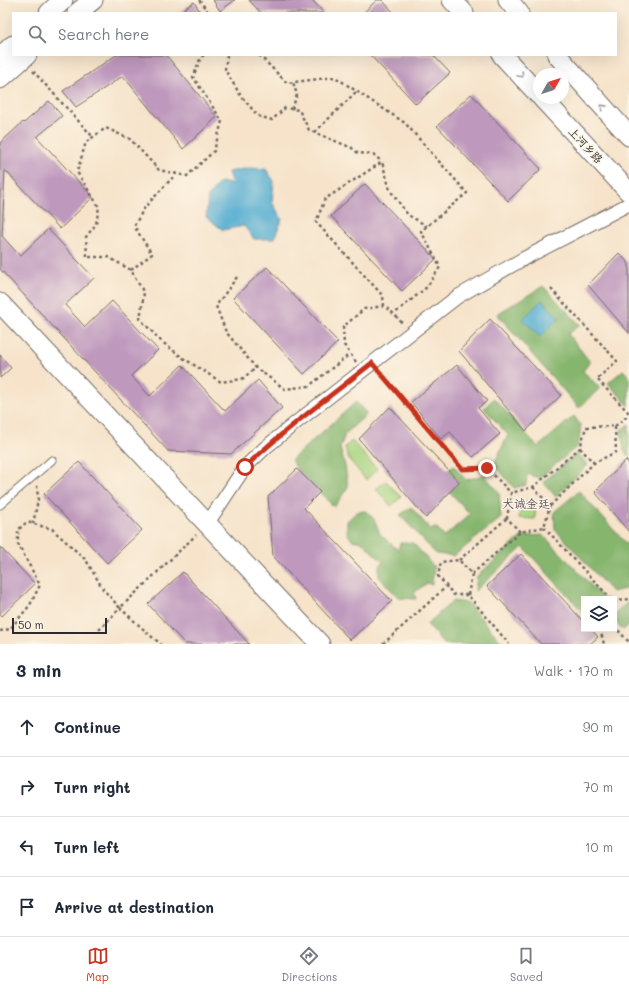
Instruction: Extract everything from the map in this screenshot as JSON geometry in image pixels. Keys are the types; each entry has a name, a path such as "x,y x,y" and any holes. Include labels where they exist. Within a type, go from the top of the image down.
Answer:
{"street":[{"path":"49,12 63,0"},
{"path":"79,12 93,0"},
{"path":"452,0 463,12"},
{"path":"508,0 518,12"},
{"path":"0,57 12,55"},
{"path":"0,79 19,56"},
{"path":"503,56 533,89"},
{"path":"558,56 629,136"},
{"name":"上河乡路","path":"548,104 629,192"},
{"path":"207,524 245,467 266,447 292,425 458,297 523,259 629,204"},
{"path":"0,303 320,644"}],"lane":[{"path":"0,505 52,460"}],"path":[{"path":"199,0 208,12"},
{"path":"24,56 93,137"},
{"path":"202,56 193,77 222,121 214,151 187,176 159,170 130,139 106,128 86,142 77,172 99,207 96,224 86,237 87,257 108,257 131,270 144,293 140,319 161,341 183,358 221,382 242,379 256,368"},
{"path":"227,56 225,70 241,96 258,116 272,120 285,108 299,110 309,130 352,148 358,153 373,154 382,162 390,190 408,215 427,226"},
{"path":"259,56 287,83 335,77 405,123 467,193 421,231 440,267 427,287 394,314"},
{"path":"292,109 297,95 293,82"},
{"path":"315,132 356,91"},
{"path":"382,162 325,199 316,222 383,296 384,306 394,314 411,333"},
{"path":"131,270 152,254 134,226 146,207 176,174"},
{"path":"237,277 216,306 226,332 256,368 285,389 309,386 350,354"},
{"path":"512,493 533,487 580,448 586,427 615,426 629,414 597,379 617,360 551,289"},
{"path":"384,306 364,309 343,327 344,345 350,354 368,367 462,469 487,468 512,493"},
{"path":"544,527 550,506 594,464 616,452 615,426"},
{"path":"580,448 594,464"},
{"path":"32,524 38,500 35,474"},
{"path":"533,487 550,506"},
{"path":"510,644 468,595 454,595 438,576 441,562 458,560 507,518 512,493"},
{"path":"507,518 520,532"},
{"path":"0,631 10,629 30,605 40,585 18,544 18,530 27,522 52,529 86,560 103,589 120,608 161,644"},
{"path":"98,630 207,524"},
{"path":"468,595 472,574 520,532 544,527"},
{"path":"544,527 608,596"},
{"path":"458,560 472,574"},
{"path":"383,644 446,586"},
{"path":"617,601 629,599"},
{"path":"617,629 629,642"},
{"path":"601,632 604,644"}],"green space":[{"path":"543,286 580,325 568,334 590,362 583,371 600,388 579,408 497,314"},
{"path":"623,370 629,376 629,406 608,383"},
{"path":"494,398 538,447 574,416 581,426 578,446 539,478 527,474 526,485 514,488 494,464 508,435 484,408"},
{"path":"356,402 367,414 345,434 340,448 345,466 348,487 334,507 297,469 291,460"},
{"path":"629,424 629,457 624,451 621,430"},
{"path":"352,441 377,469 366,480 348,458 345,447"},
{"path":"577,453 588,465 556,497 543,482"},
{"path":"453,465 466,480 484,475 499,492 501,518 454,556 436,554 400,515 411,507 430,529 437,528 444,537 470,514 450,492 459,482 448,471"},
{"path":"386,481 401,497 391,506 376,489"},
{"path":"579,491 629,547 629,588 612,592 555,529 554,512"},
{"path":"520,502 536,503 535,519 519,518"},
{"path":"366,511 374,519 380,534 398,550 400,543 413,543 434,567 432,585 427,583 414,593 416,599 399,598 379,577 379,566 383,562 362,542 352,540 347,533 347,521 357,512"},
{"path":"542,535 601,596 581,596 581,610 523,547 475,591 477,576 521,537"},
{"path":"453,601 468,603 503,644 444,644 427,624"},
{"path":"629,602 629,625 623,630 617,623 617,612"}],"water":[{"path":"249,168 266,169 274,181 272,202 282,219 274,239 254,239 244,226 223,230 206,217 208,197 220,182 232,184 228,172"},
{"path":"542,300 559,318 540,337 523,319"}],"building":[{"path":"213,0 235,0 220,11"},
{"path":"249,0 312,0 323,12 260,12"},
{"path":"377,0 382,0 393,12 364,12"},
{"path":"194,2 200,12 179,12"},
{"path":"115,56 167,56 217,117 183,149 123,76 76,107 63,91"},
{"path":"371,56 434,56 450,73 416,104"},
{"path":"471,94 541,169 508,201 437,126"},
{"path":"49,101 62,116 37,137 93,197 60,229 5,170 2,236 20,256 48,229 94,278 65,305 85,327 112,301 158,350 131,376 150,396 182,365 225,411 258,380 282,408 231,454 168,451 0,269 0,143"},
{"path":"365,184 436,259 402,291 331,216"},
{"path":"619,253 629,264 629,333 588,285"},
{"path":"267,267 338,342 304,374 233,298"},
{"path":"490,319 561,395 526,431 459,351"},
{"path":"0,355 11,368 0,378"},
{"path":"457,365 487,401 478,408 500,434 473,457 450,432 441,439 411,402"},
{"path":"390,407 459,482 426,518 359,439"},
{"path":"626,460 629,464 629,532 595,492"},
{"path":"79,462 142,530 107,563 44,494"},
{"path":"297,469 320,492 304,508 392,601 350,640 273,556 268,497"},
{"path":"0,547 35,584 2,616 0,614"},
{"path":"521,554 581,619 581,632 594,632 598,637 590,644 541,644 487,586"},
{"path":"183,572 249,644 185,644 148,604"}],"district":[{"name":"大诚金廷","path":"526,503"}],"route":[{"path":"245,467 266,447 372,363 462,469 487,468"}]}
